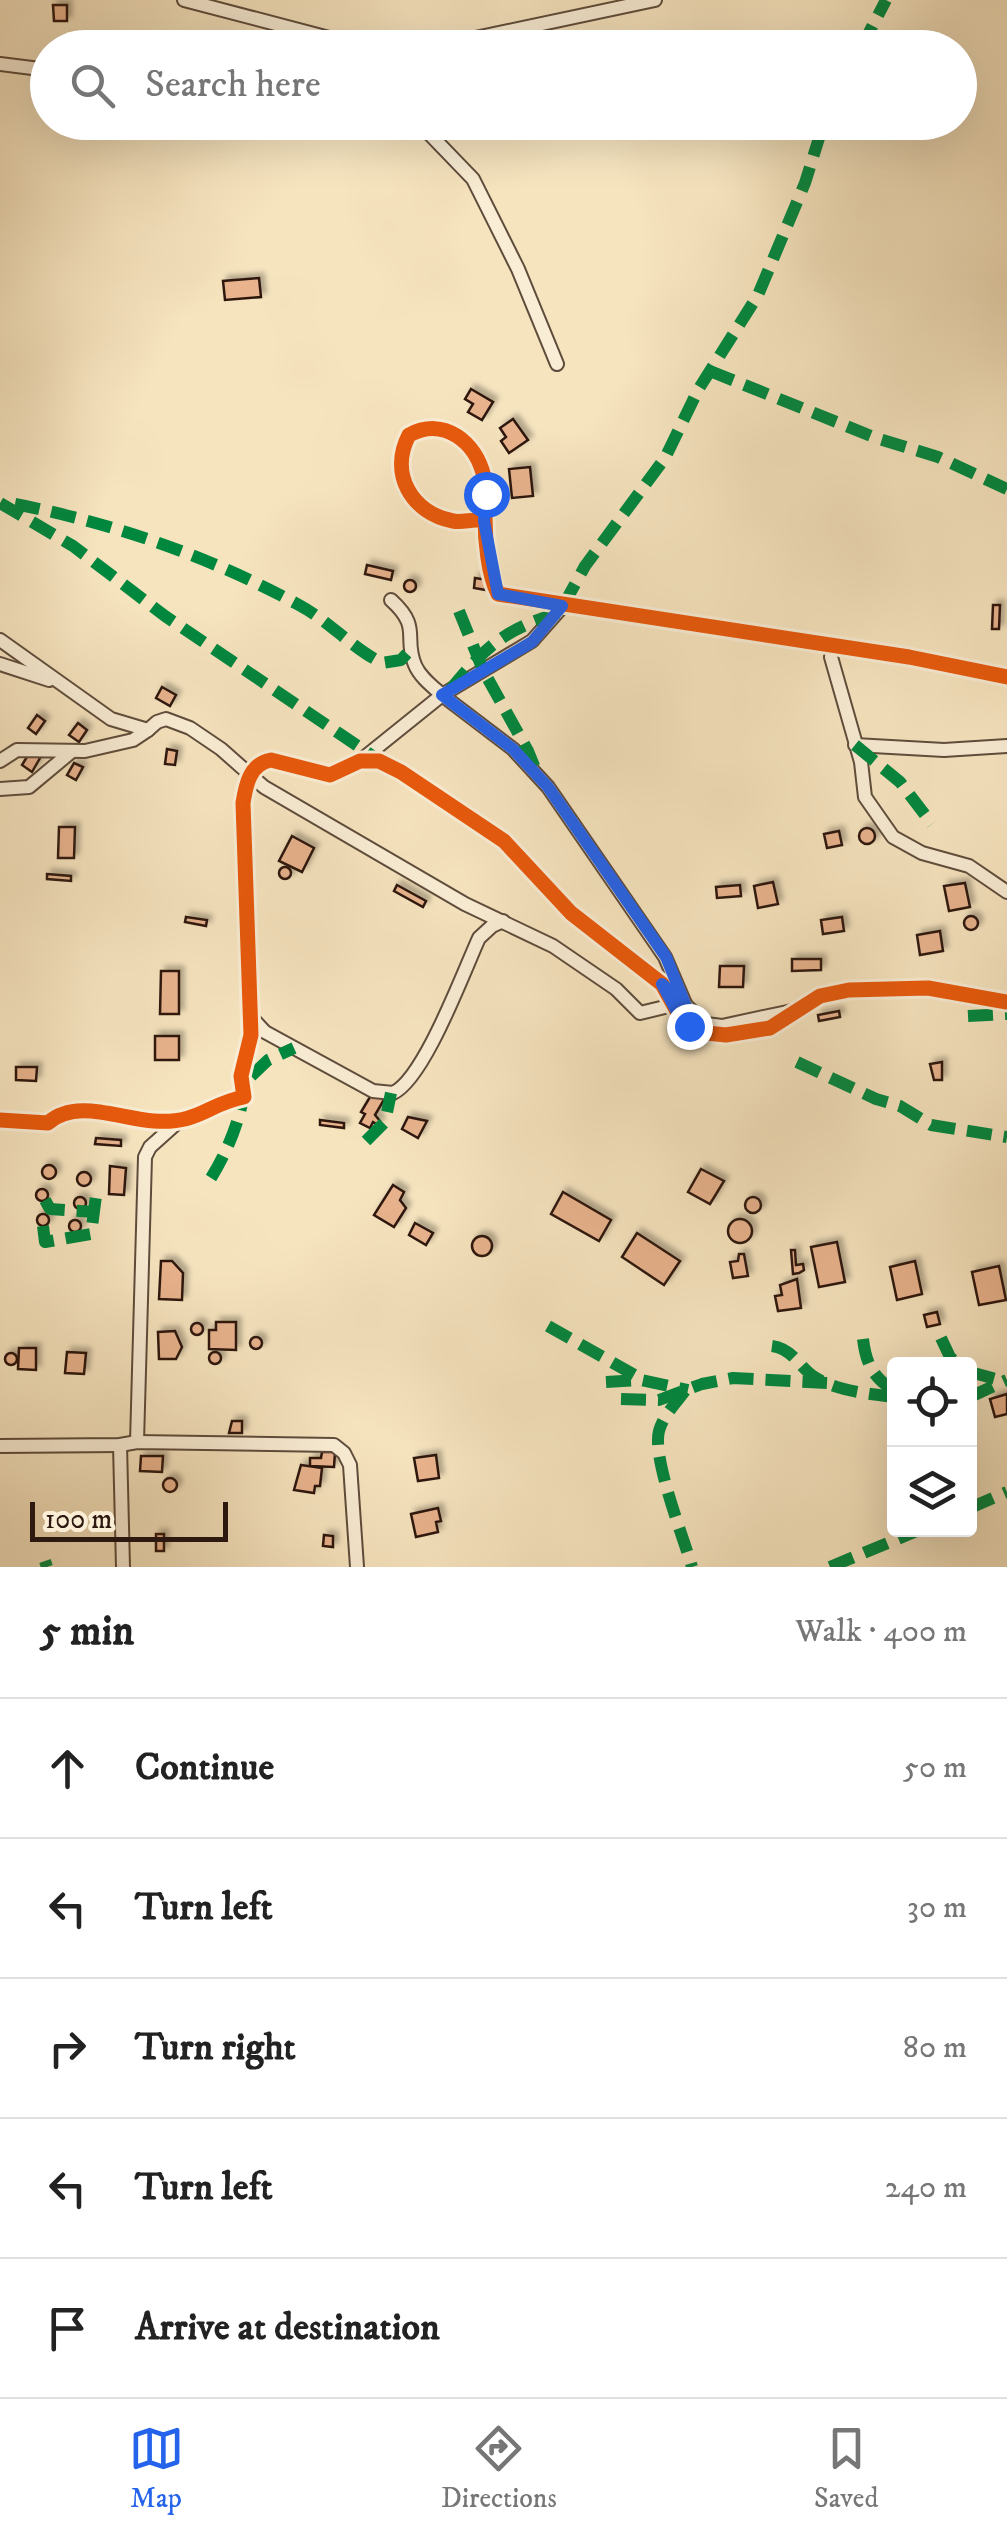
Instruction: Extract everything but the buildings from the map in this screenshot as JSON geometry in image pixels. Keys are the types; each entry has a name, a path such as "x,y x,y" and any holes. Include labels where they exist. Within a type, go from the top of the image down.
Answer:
{"street":[{"path":"184,0 291,30"},
{"path":"513,30 656,0"},
{"path":"0,64 30,68"},
{"path":"435,140 473,180 518,269 558,364"},
{"path":"484,521 456,522 441,517 411,493 400,472 401,455 409,435 449,429 473,450 484,475 484,521 498,594 908,656 1007,677"},
{"path":"391,600 410,622 417,670 442,695 513,749 548,787 666,957 679,1006"},
{"path":"223,751 248,764 271,760 330,775 360,761 442,695 532,642 562,606"},
{"path":"0,640 118,724 148,730"},
{"path":"831,656 861,762 864,797 893,837 922,853 970,866 1004,889"},
{"path":"0,664 61,684"},
{"path":"0,762 21,749 70,752 133,740 166,720 190,728 264,787 454,898 579,962 640,1012 679,1006"},
{"path":"855,745 944,750 1007,746"},
{"path":"0,790 29,787 70,752"},
{"path":"360,761 378,761 401,772 490,830 571,913 662,984 689,1026 706,1033 770,1028 794,1010 834,992 890,987 948,990 1007,1002"},
{"path":"0,1120 48,1123 57,1114 76,1109 126,1118 179,1121 198,1117 226,1100 244,1097 241,1076 250,1047 250,1016 243,803 251,774 260,763"},
{"path":"250,1016 265,1032 285,1044 373,1090 393,1093 410,1081 430,1046 479,938 503,921"},
{"path":"136,1442 145,1157 150,1146 179,1121"},
{"path":"0,1446 136,1442 334,1445 350,1465 357,1567"},
{"path":"120,1445 123,1567"}],"marked path":[{"path":"870,30 886,0"},
{"path":"563,606 585,566 665,458 698,390 758,295 805,183 818,140"},
{"path":"710,371 876,438 938,457 1007,489"},
{"path":"0,503 73,546 165,616 377,759"},
{"path":"15,504 125,532 231,572 310,611 382,663 401,660 411,649"},
{"path":"459,611 483,670 537,773"},
{"path":"450,690 497,641 558,613"},
{"path":"855,745 900,782 932,824"},
{"path":"968,1016 1007,1014"},
{"path":"211,1178 234,1131 246,1081 268,1060 294,1048"},
{"path":"797,1062 900,1106 931,1125 1007,1137"},
{"path":"366,1141 385,1122 391,1093"},
{"path":"43,1226 45,1242 91,1234 97,1188"},
{"path":"45,1200 50,1209 94,1212"},
{"path":"548,1326 645,1381"},
{"path":"941,1338 950,1357"},
{"path":"863,1339 872,1369 887,1385"},
{"path":"772,1346 786,1351 810,1374 834,1386 887,1396"},
{"path":"977,1374 1003,1381"},
{"path":"621,1399 659,1400 702,1384 733,1378 827,1383"},
{"path":"606,1382 641,1380 688,1390"},
{"path":"977,1394 1007,1380"},
{"path":"685,1391 663,1420 658,1443 664,1478 692,1567"},
{"path":"977,1505 1007,1492"},
{"path":"830,1567 902,1537"},
{"path":"45,1561 47,1567"}],"cycle path":[{"path":"484,521 438,517 415,500 403,477 403,449 409,435 422,430 446,431 474,453 484,477 486,546 498,594 909,657 1007,677"},
{"path":"0,1120 48,1123 59,1116 85,1111 154,1121 182,1120 244,1097 241,1076 251,1035 243,803 254,770 271,760 330,775 360,761 379,761 401,772 504,841 571,913 662,984 682,1020 707,1033 726,1035 770,1028 820,996 849,990 928,988 1007,1002"}],"route":[{"path":"486,494 484,521 498,594 562,606 532,642 442,695 513,749 548,787 666,957 686,1006 662,984 689,1026"}]}
